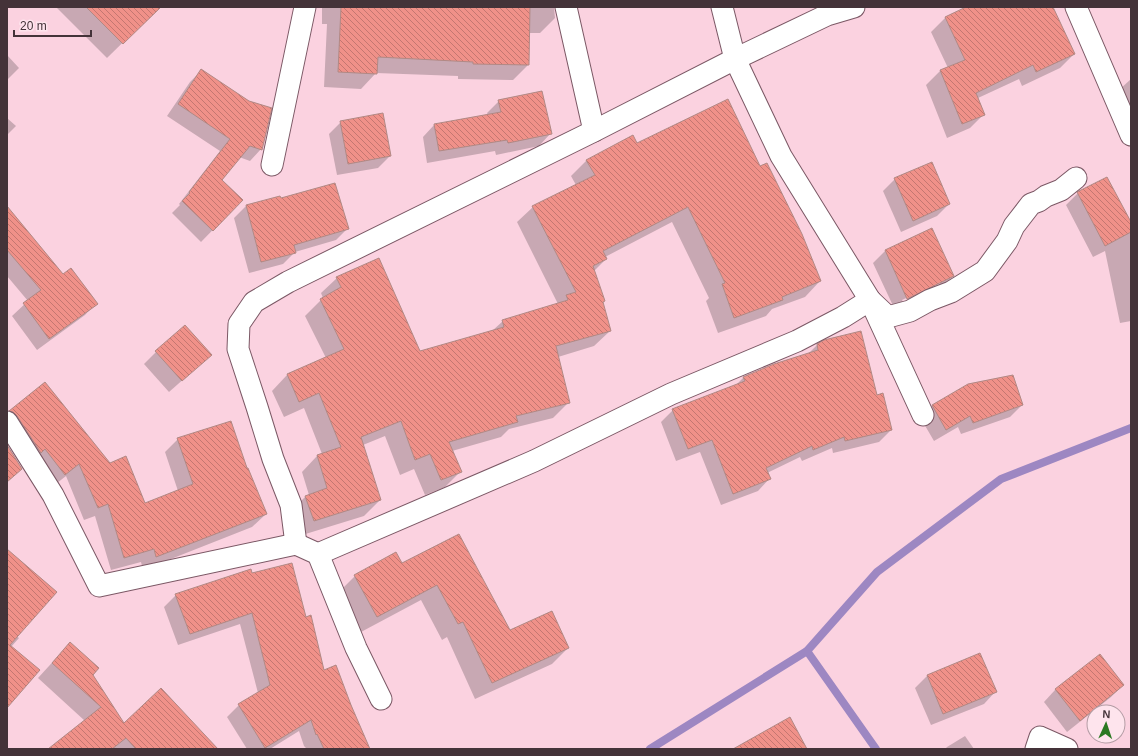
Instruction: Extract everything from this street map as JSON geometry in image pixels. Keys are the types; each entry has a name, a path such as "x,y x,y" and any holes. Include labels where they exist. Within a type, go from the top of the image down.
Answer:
{"street":[{"path":"272,165 305,7"},
{"path":"566,7 594,131"},
{"path":"722,7 735,59 781,156 870,300 923,415"},
{"path":"296,544 291,506 273,459 238,349 239,324 254,302 288,282 594,131 735,59 827,15 854,7"},
{"path":"1076,7 1131,135"},
{"path":"870,300 888,317 910,311 930,300 951,292 985,271 1008,240 1016,222 1031,204 1061,190 1076,178"},
{"path":"318,554 534,461 671,394 797,341 843,317 870,300"},
{"path":"7,422 53,495 99,586 296,544 318,554 356,648 381,699"},
{"path":"1036,749 1040,737 1067,749"}],"building":[{"path":"86,7 161,7 123,44"},
{"path":"341,7 530,7 529,65 473,64 473,62 378,57 377,74 338,72"},
{"path":"966,7 1053,7 1075,54 1036,72 1033,65 976,93 985,115 962,124 940,70 965,60 945,17"},
{"path":"201,69 249,101 272,108 262,150 250,146 222,180 243,200 213,231 182,201 190,193 189,192 230,139 178,104"},
{"path":"542,91 552,134 508,143 507,140 439,151 434,124 501,112 498,100"},
{"path":"728,99 760,166 767,163 802,234 821,281 782,297 783,300 734,318 722,284 725,283 688,207 603,251 607,259 593,266 605,301 603,302 611,331 556,346 570,403 516,416 518,422 449,442 462,472 441,480 430,454 415,460 401,421 361,437 381,500 314,521 305,496 327,488 317,455 341,447 319,393 299,402 287,374 344,349 320,299 341,287 336,277 379,258 420,351 504,327 502,320 568,300 566,295 576,292 532,206 595,175 586,160 633,135 637,143"},
{"path":"383,113 391,156 348,164 340,121"},
{"path":"932,162 950,204 913,221 894,178"},
{"path":"1107,177 1131,222 1131,232 1105,246 1077,192"},
{"path":"335,183 349,229 294,245 296,253 261,262 246,205 280,196 281,198"},
{"path":"7,206 63,274 71,268 98,304 49,339 23,303 41,290 7,250"},
{"path":"932,228 954,276 907,299 885,250"},
{"path":"185,325 212,355 182,381 155,351"},
{"path":"861,331 877,395 883,393 892,430 845,441 844,437 813,450 812,446 766,468 771,479 733,494 712,440 688,449 672,409 745,381 743,377 774,364 818,350 817,344 824,340"},
{"path":"1013,375 1023,405 973,423 970,416 946,430 932,405 968,384"},
{"path":"45,382 110,463 126,456 145,503 193,484 177,438 231,421 247,468 267,514 156,557 154,549 124,558 108,504 98,508 79,464 65,475 45,449 41,453 17,416 13,412 9,411"},
{"path":"7,445 22,469 7,482"},
{"path":"459,534 510,630 552,611 569,648 492,683 463,622 458,624 437,585 377,617 354,575 396,552 402,563"},
{"path":"7,549 57,592 10,645 40,670 7,708"},
{"path":"292,563 306,617 311,615 324,670 336,665 370,749 324,749 317,734 316,735 311,720 265,748 238,704 270,685 252,613 190,634 175,594 251,569 252,573"},
{"path":"70,642 99,668 93,675 124,723 161,688 218,749 136,749 126,738 112,749 48,749 101,707 52,663"},
{"path":"980,653 997,692 943,714 927,675"},
{"path":"1100,654 1124,685 1101,704 1086,704 1086,716 1080,721 1055,689"},
{"path":"790,717 807,749 733,749"}],"waterway":[{"path":"650,749 807,651 877,572 1001,479 1131,428"},
{"path":"807,651 876,749"}]}
